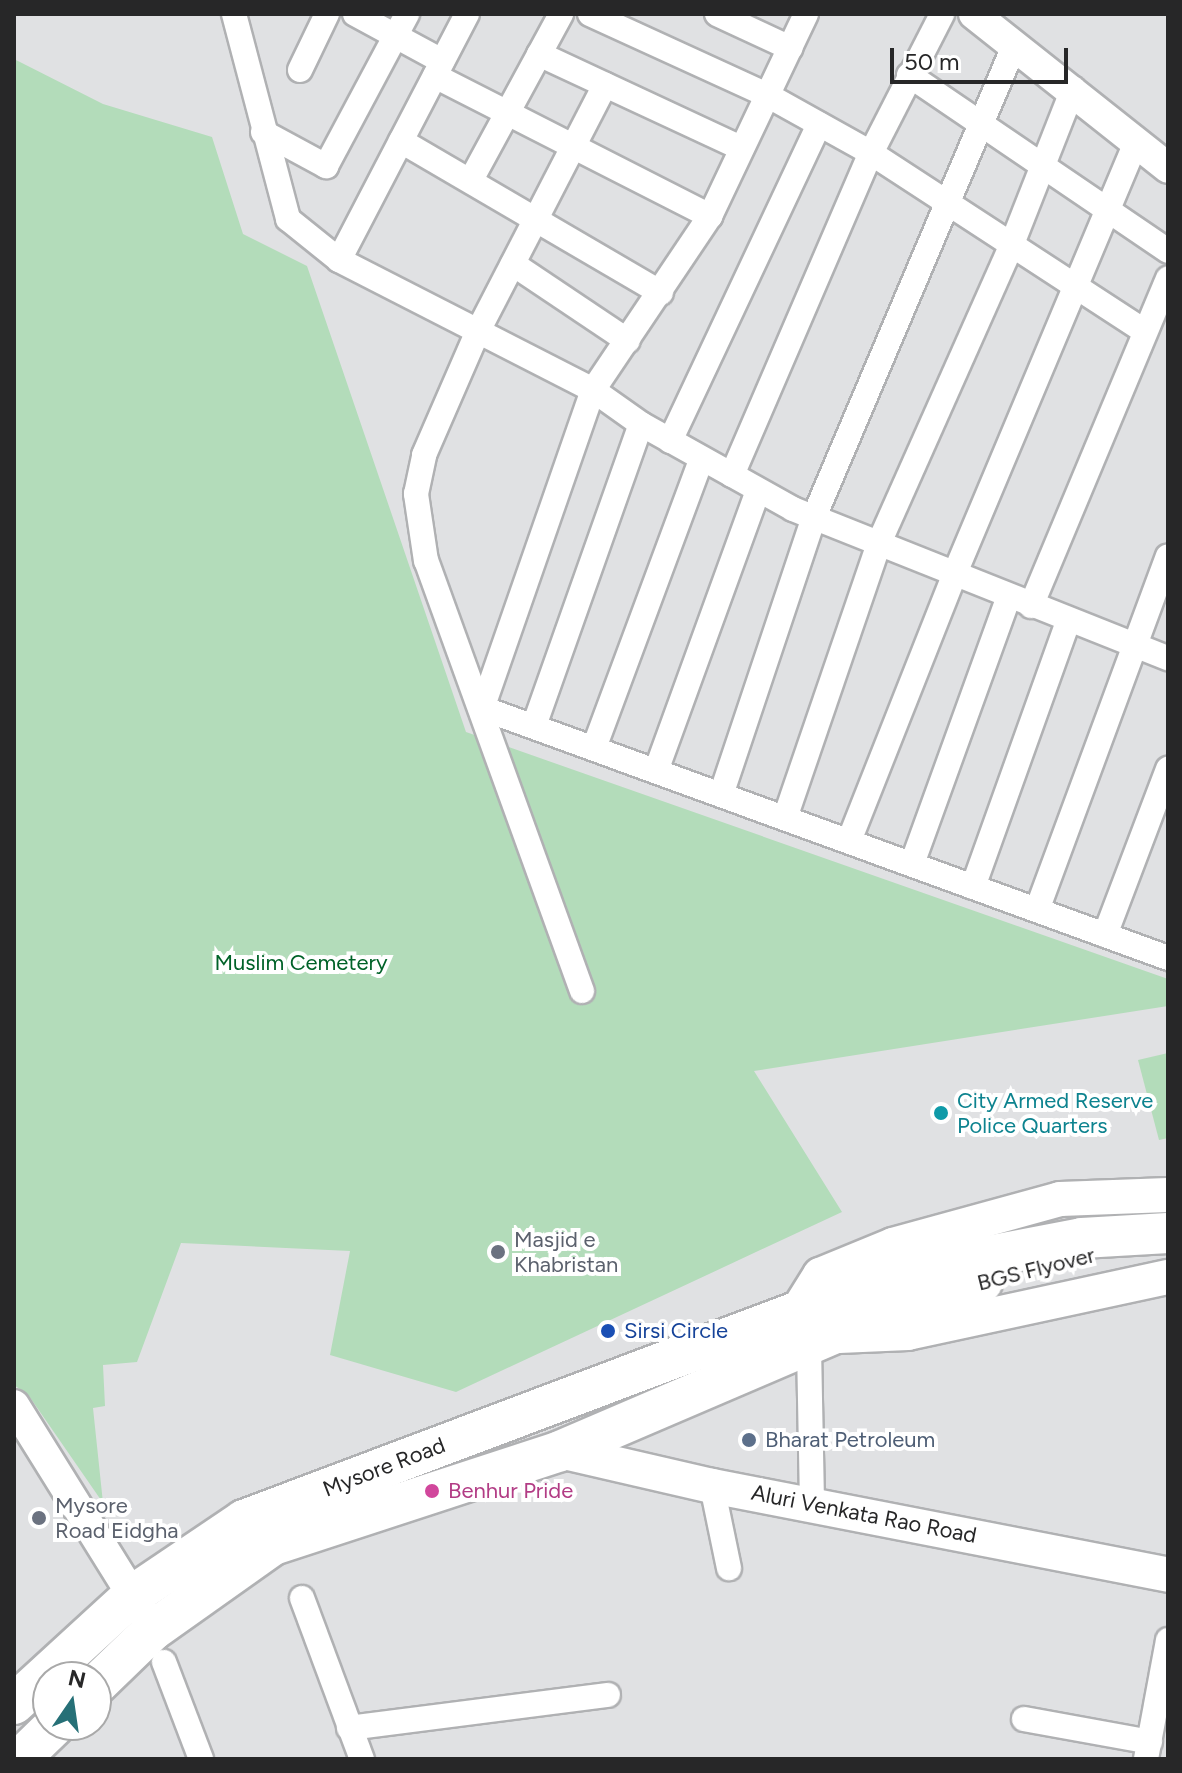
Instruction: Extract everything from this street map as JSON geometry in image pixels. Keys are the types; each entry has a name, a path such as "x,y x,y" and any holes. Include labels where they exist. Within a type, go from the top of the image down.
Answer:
{"highway":[{"path":"903,1288 1082,1238 1168,1233"},
{"name":"BGS Flyover","path":"903,1288 1087,1253 1168,1250"},
{"name":"Mysore Road","path":"14,1704 133,1595 244,1520 800,1307 903,1288"},
{"name":"Mysore Road","path":"112,1675 159,1646 273,1545 560,1451 821,1341 903,1288"},
{"path":"20,1759 39,1741"}],"main road":[{"path":"800,1307 820,1275 893,1245 1060,1199 1168,1195"},
{"path":"821,1341 908,1333 1168,1277"},
{"name":"Aluri Venkata Rao Road","path":"560,1451 712,1486 1168,1575"}],"street":[{"path":"300,70 327,14"},
{"path":"355,14 401,25 438,69 507,113 710,216"},
{"path":"339,260 467,14"},
{"path":"472,178 561,14"},
{"path":"590,14 767,95 871,153 950,201 1144,331"},
{"path":"717,14 790,48"},
{"path":"482,708 593,390 710,216 806,14"},
{"path":"732,475 871,153 942,14"},
{"path":"974,14 1073,89 1168,168"},
{"path":"241,21 263,132 288,219 339,260 593,390 641,424 758,491 1068,622 1168,658"},
{"path":"263,132 326,166 401,25"},
{"path":"721,795 814,517 1015,44"},
{"path":"539,54 741,148"},
{"path":"909,75 982,121 1168,251"},
{"path":"582,991 482,708 426,561 416,494 424,455 478,331 605,85"},
{"path":"785,818 879,543 1012,244 1041,162 1073,89"},
{"path":"670,441 819,124"},
{"path":"401,141 472,178 661,293"},
{"path":"849,841 955,573 1078,287 1136,142"},
{"path":"513,264 628,341"},
{"path":"912,864 1020,601 1168,279"},
{"path":"534,726 641,424"},
{"path":"594,748 701,460"},
{"path":"656,771 758,491"},
{"path":"1037,910 1132,645 1168,556"},
{"path":"973,887 1068,622"},
{"path":"482,708 1105,935 1167,953"},
{"path":"1105,935 1168,769"},
{"path":"812,1504 821,1341"},
{"path":"14,1405 133,1595 159,1646 201,1759"},
{"path":"712,1486 729,1568"},
{"path":"302,1598 362,1759"},
{"path":"1024,1719 1148,1750 1168,1640"},
{"path":"349,1728 608,1695"}],"green space":[{"name":"Muslim Cemetery","path":"14,59 103,104 212,137 243,234 307,266 466,732 1168,979 1168,1006 754,1071 842,1212 456,1392 330,1355 350,1251 181,1243 137,1362 103,1365 105,1406 93,1408 103,1503 29,1396 14,1385"},
{"path":"1168,1053 1168,1138 1159,1140 1138,1060"}],"place":[{"name":"City Armed Reserve Police Quarters","path":"941,1113"},
{"name":"Masjid e Khabristan","path":"498,1252"},
{"name":"Sirsi Circle","path":"608,1331"},
{"name":"Bharat Petroleum","path":"749,1440"},
{"name":"Benhur Pride","path":"432,1491"},
{"name":"Mysore Road Eidgha","path":"39,1518"}]}
